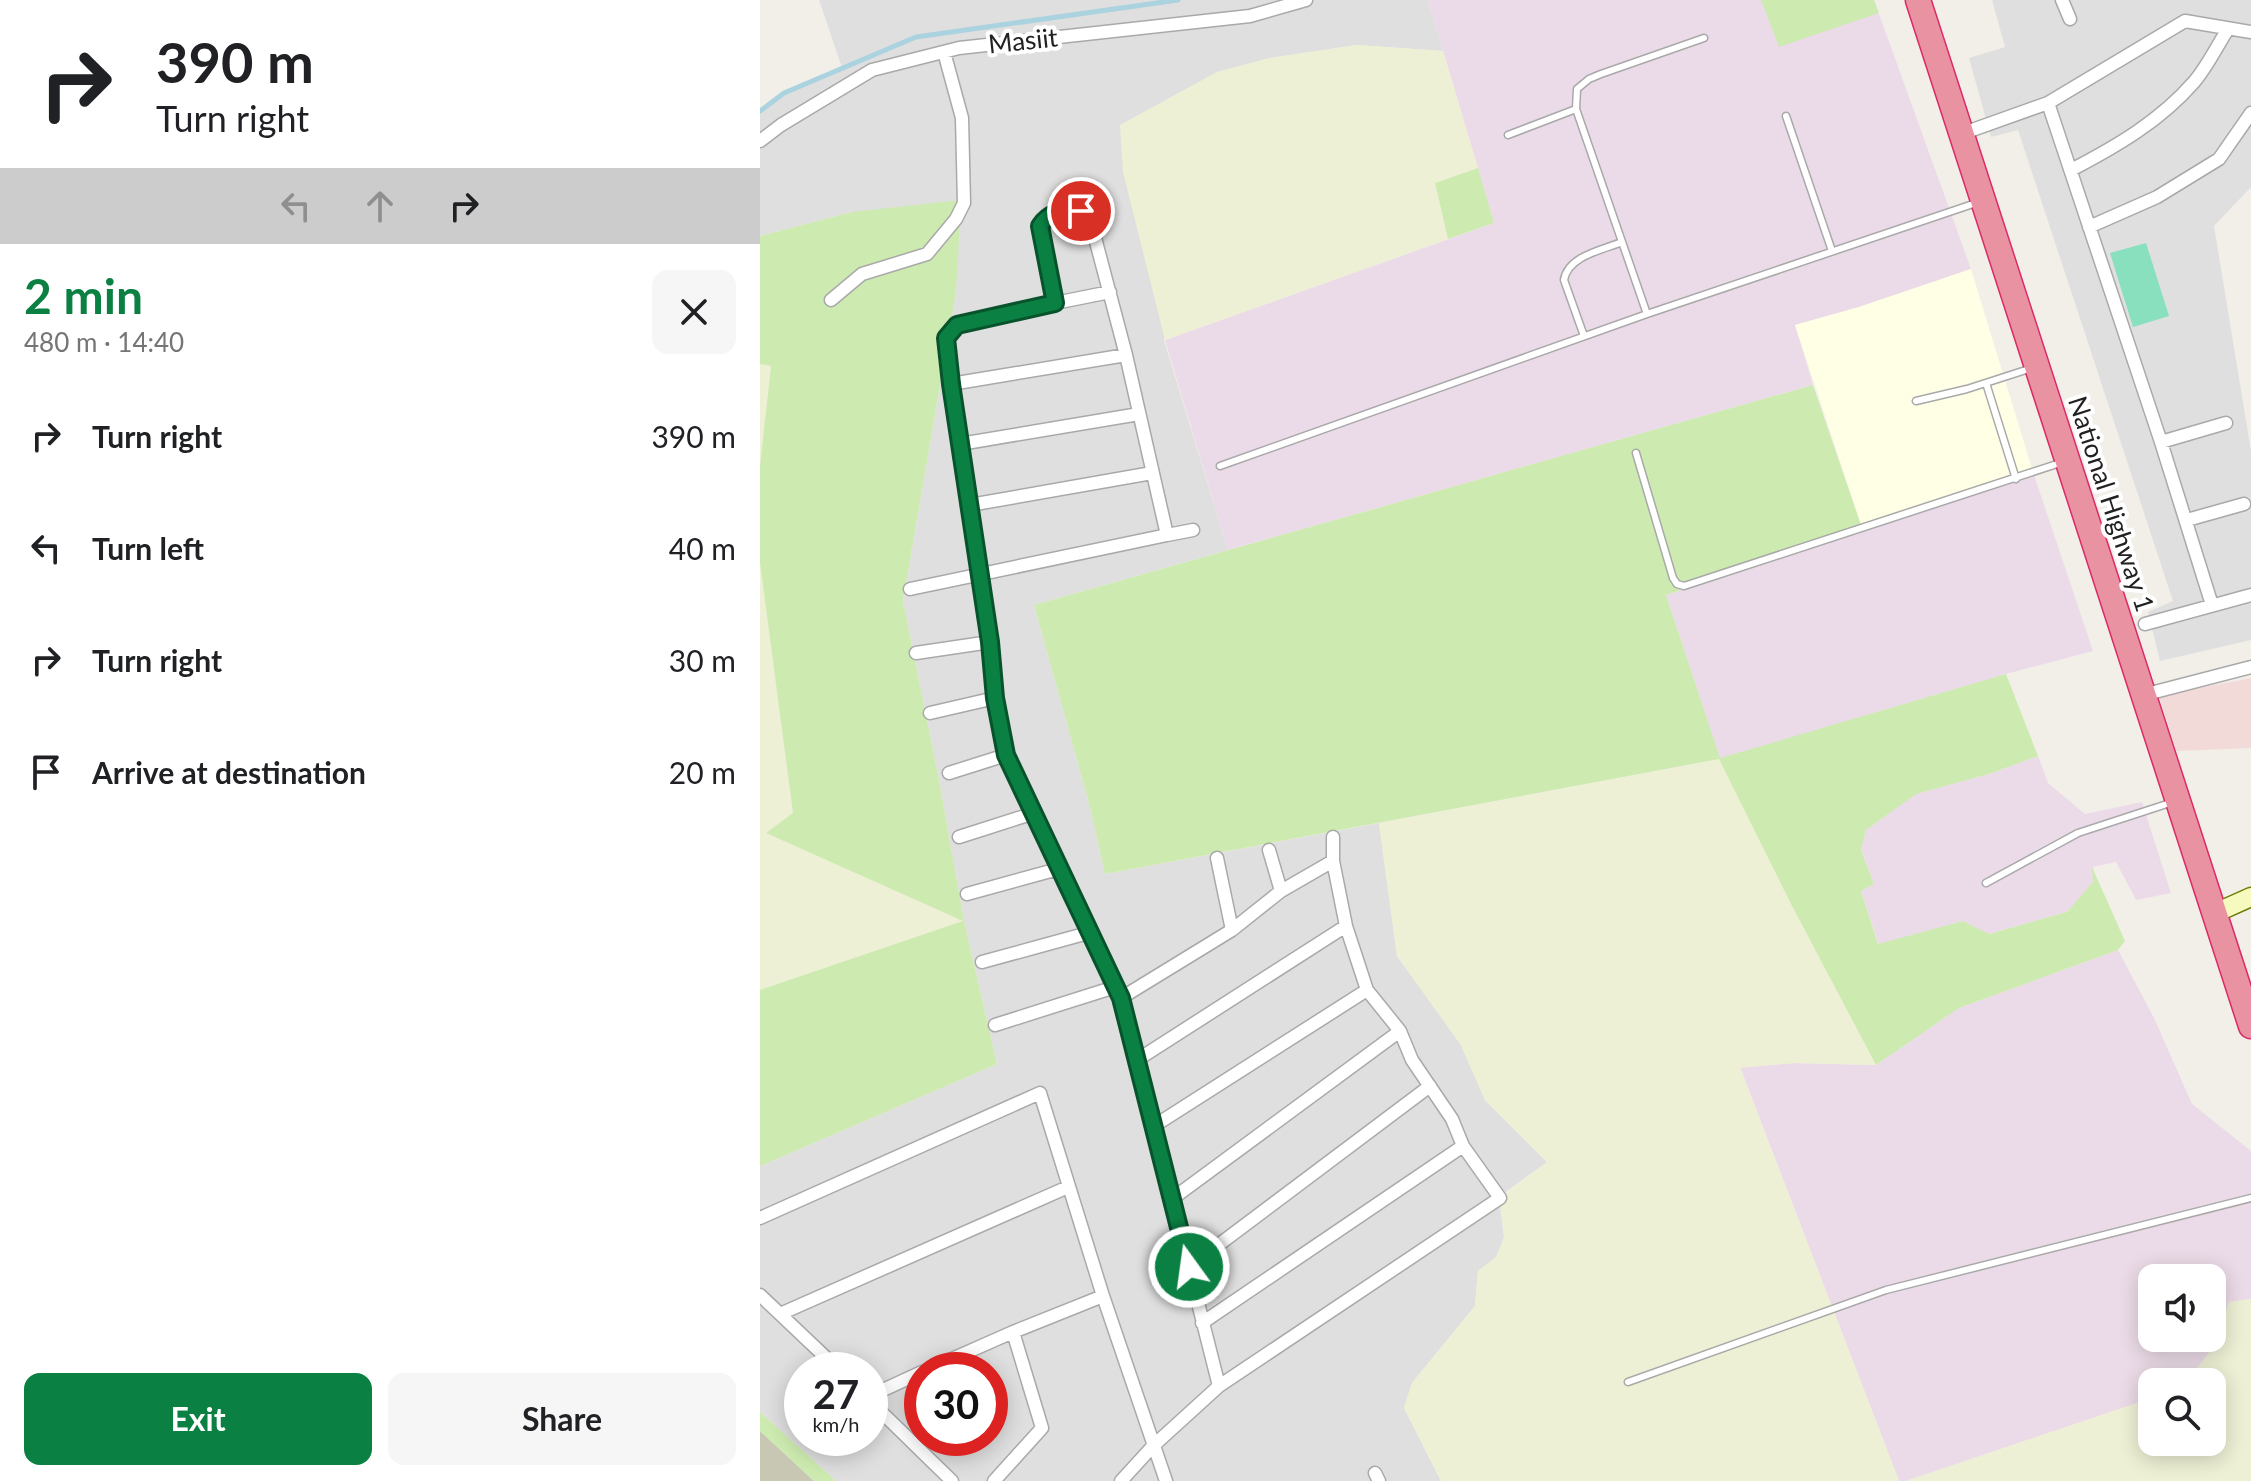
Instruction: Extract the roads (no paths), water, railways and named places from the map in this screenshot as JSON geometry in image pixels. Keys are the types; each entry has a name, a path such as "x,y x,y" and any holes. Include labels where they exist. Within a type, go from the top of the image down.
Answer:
{"highway":[{"name":"National Highway 1","path":"1918,0 2251,1026"}],"street":[{"name":"Masiit","path":"760,141 872,70 959,48 1250,16 1306,0"},
{"path":"2062,0 2070,19"},
{"path":"1961,134 2048,103 2185,21 2251,32"},
{"path":"2071,170 2119,145 2161,115 2196,80 2228,29"},
{"path":"831,300 862,274 927,254 956,219 964,203 962,118 944,52"},
{"path":"2048,103 2187,520 2212,605"},
{"path":"2089,227 2157,197 2219,159 2251,113"},
{"path":"1055,303 1040,226 1053,213 1081,211 1090,219 1110,292 1167,535"},
{"path":"1110,292 957,325 946,338 981,574 995,698 1006,755 1118,992 1219,1386"},
{"path":"951,384 1126,355"},
{"path":"960,444 1139,414"},
{"path":"2161,442 2226,423"},
{"path":"970,505 1152,473"},
{"path":"2187,520 2244,504"},
{"path":"910,589 1193,530"},
{"path":"2145,624 2251,595"},
{"path":"916,653 990,642"},
{"path":"2143,695 2251,667"},
{"path":"930,713 995,698"},
{"path":"949,773 1006,755"},
{"path":"959,837 1034,813"},
{"path":"1121,1481 1153,1446 1219,1386 1500,1198 1463,1146 1452,1119 1412,1060 1400,1031 1367,990 1346,926 1333,861 1333,837"},
{"path":"1269,850 1281,891"},
{"path":"1217,858 1232,930"},
{"path":"995,1025 1118,992 1232,930 1281,891 1333,861"},
{"path":"967,894 1058,869"},
{"path":"2213,914 2251,897"},
{"path":"1137,1060 1346,926"},
{"path":"982,962 1088,933"},
{"path":"1154,1126 1367,990"},
{"path":"1172,1199 1400,1031"},
{"path":"1189,1267 1430,1086"},
{"path":"760,1218 1040,1093 1103,1296 1166,1481"},
{"path":"1202,1323 1463,1146"},
{"path":"780,1314 1068,1187"},
{"path":"760,1295 820,1352"},
{"path":"967,1352 1103,1296"},
{"path":"994,1481 1042,1428 1013,1332"},
{"path":"888,1416 952,1481"}],"lane":[{"path":"1647,314 1576,109 1577,89 1589,79 1704,38"},
{"path":"1508,135 1576,109"},
{"path":"1786,116 1832,251"},
{"path":"1220,466 1647,314 1983,201"},
{"path":"1584,336 1564,280 1566,270 1573,262 1622,242"},
{"path":"1916,401 2036,366"},
{"path":"1986,383 2016,479"},
{"path":"1636,453 1673,578 1677,584 1684,586 2067,461"},
{"path":"1986,883 2078,833 2177,801"},
{"path":"1628,1382 1886,1290 2251,1198"}],"waterway":[{"path":"760,111 784,93 916,37 1178,0"}]}
